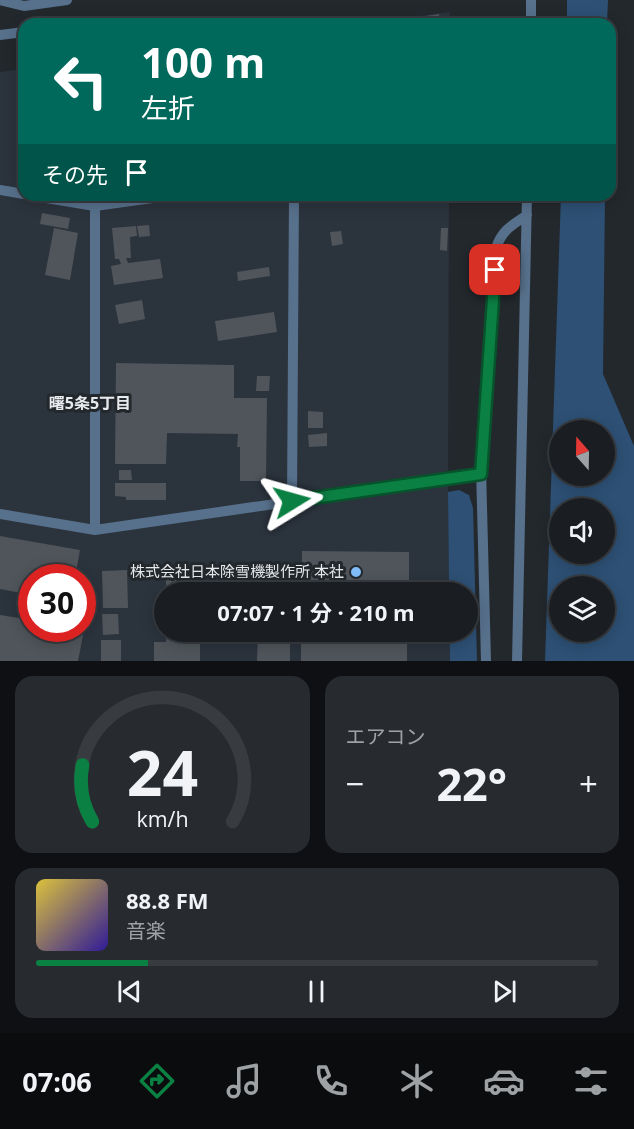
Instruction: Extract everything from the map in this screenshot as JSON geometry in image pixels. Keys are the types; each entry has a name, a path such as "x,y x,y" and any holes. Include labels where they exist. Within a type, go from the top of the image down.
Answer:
{"street":[{"path":"0,0 24,6 67,0"},
{"path":"531,0 531,18"},
{"path":"0,35 18,33"},
{"path":"0,190 18,193"},
{"path":"95,201 95,530"},
{"path":"292,501 294,201"},
{"path":"517,661 527,201"},
{"path":"486,661 481,474 496,248 500,236 527,215"},
{"path":"0,514 95,530 481,474"}],"shaded area":[{"path":"567,0 608,0 607,18 567,18"},
{"path":"450,12 450,18 405,18"},
{"path":"18,70 18,201 449,201 449,582 154,582 154,642 450,642 450,661 0,661 0,72"},
{"path":"561,201 605,201 603,374 634,446 634,661 545,661 549,545 549,564 615,564 615,498 551,498 551,486 615,486 615,420 553,420"},
{"path":"459,490 469,495 473,508 475,582 449,582 448,492"},
{"path":"450,642 477,642 477,661 450,661"}],"building":[{"path":"439,14 439,18 413,18"},
{"path":"42,213 70,218 68,229 40,224"},
{"path":"149,225 150,236 139,237 137,226"},
{"path":"136,226 137,236 130,237 131,258 126,258 128,263 160,259 163,278 114,285 111,266 121,264 119,259 115,259 112,228"},
{"path":"54,228 78,233 70,280 45,275"},
{"path":"441,228 448,228 447,251 440,250"},
{"path":"341,231 343,244 332,246 330,232"},
{"path":"269,267 270,276 238,281 237,272"},
{"path":"142,300 145,319 119,324 115,305"},
{"path":"274,312 277,332 218,341 215,321"},
{"path":"116,363 234,365 234,398 267,398 266,481 240,481 238,434 167,433 166,464 115,464"},
{"path":"257,376 270,376 269,391 256,391"},
{"path":"308,411 323,412 323,428 308,428"},
{"path":"327,433 327,446 309,447 308,435"},
{"path":"119,470 131,470 132,480 119,480"},
{"path":"115,483 166,483 166,500 126,500 126,497 115,496"},
{"path":"0,536 80,550 78,564 18,564 18,592 0,589"},
{"name":"株式会社日本除雪機製作所 本社","path":"302,551 409,552 409,582 302,582"},
{"path":"258,565 291,565 290,582 258,582"},
{"path":"127,570 128,608 103,608 102,571"},
{"path":"166,575 200,575 200,582 166,582"},
{"path":"102,614 118,614 119,634 103,635"},
{"path":"0,615 18,618 18,642 82,642 78,661 0,661"},
{"path":"101,640 121,640 121,661 101,661"},
{"path":"154,642 200,642 200,661 154,661"},
{"path":"258,642 290,642 290,661 257,661"},
{"path":"301,642 407,642 407,661 301,661"}],"place":[{"name":"株式会社日本除雪機製作所 本社","path":"356,572"}],"district":[{"name":"曙5条5丁目","path":"90,403"}],"route":[{"path":"292,501 481,474 495,270"}]}
